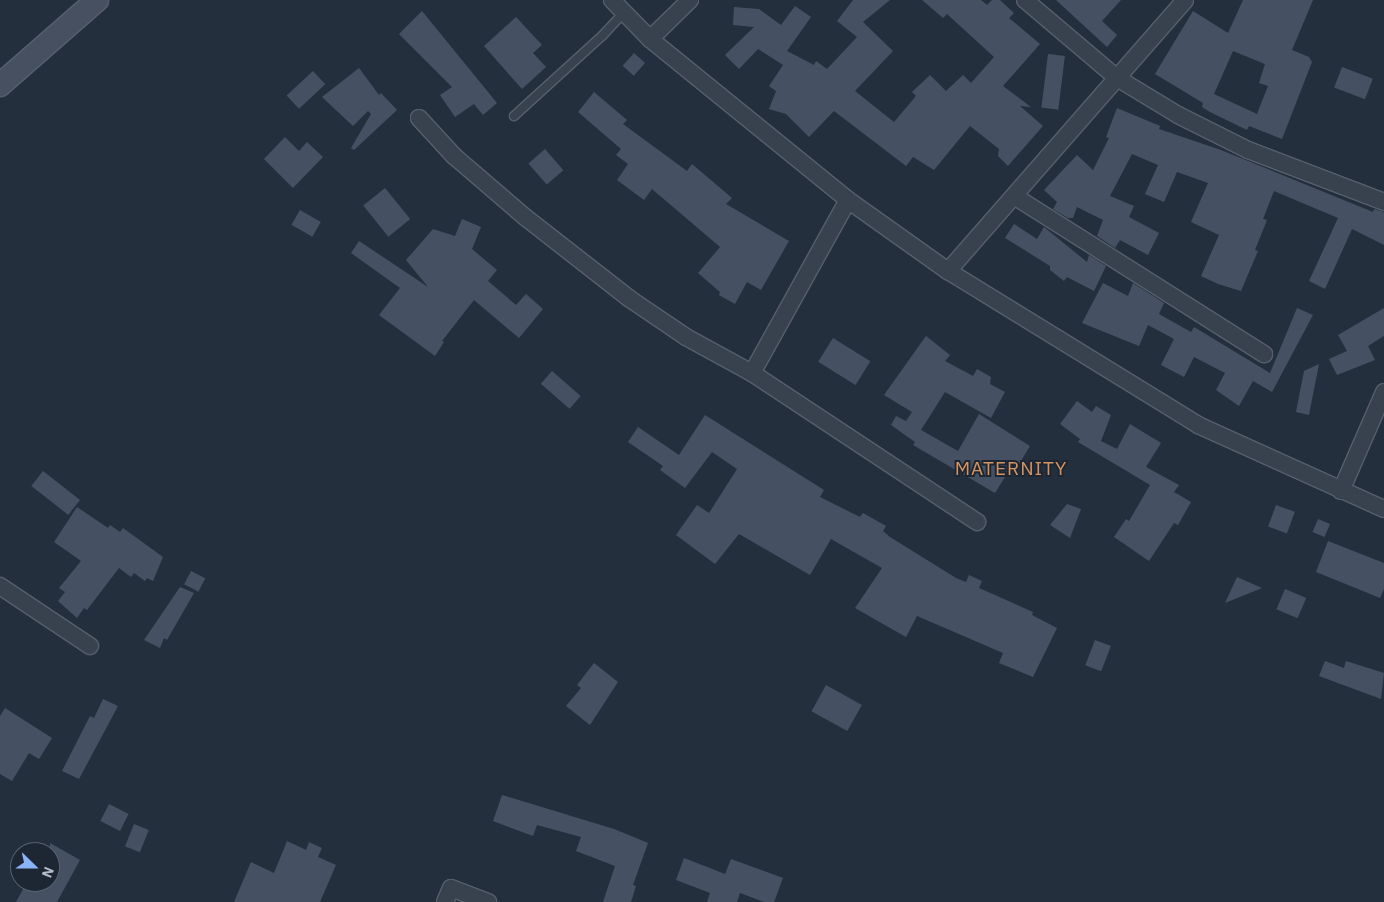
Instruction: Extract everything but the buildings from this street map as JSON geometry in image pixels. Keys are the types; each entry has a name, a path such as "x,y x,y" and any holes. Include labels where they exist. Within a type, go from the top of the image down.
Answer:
{"street":[{"path":"0,85 97,0"},
{"path":"612,0 650,39 848,200 948,271 1198,425 1384,509"},
{"path":"650,39 690,0"},
{"path":"1025,0 1118,78 1178,115 1248,150 1384,202"},
{"path":"948,271 1185,0"},
{"path":"419,118 454,156 525,218 630,299 686,337 752,373 977,522"},
{"path":"1014,196 1264,354"},
{"path":"752,373 848,200"},
{"path":"1341,491 1384,392"},
{"path":"0,586 90,646"},
{"path":"445,902 451,888 488,902"}],"lane":[{"path":"514,116 602,36 624,12"}],"district":[{"name":"MATERNITY","path":"1011,469"}]}
